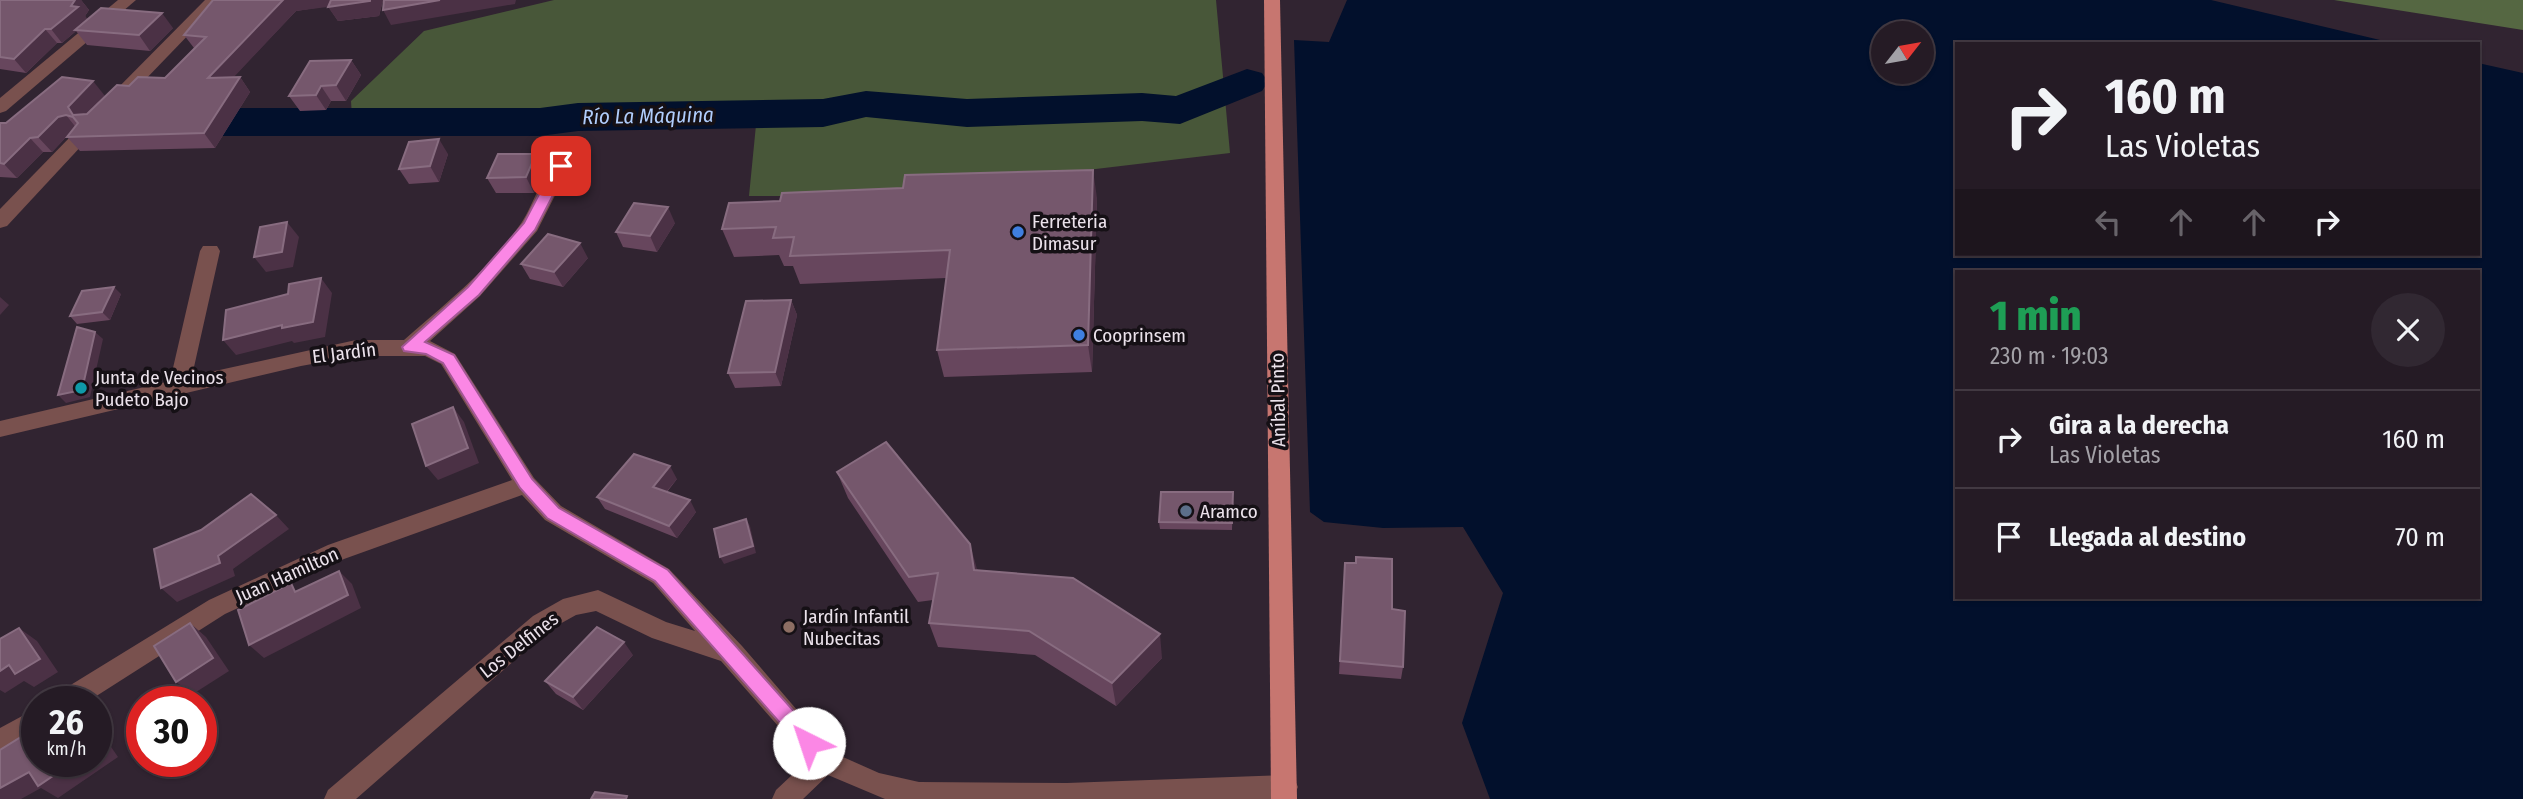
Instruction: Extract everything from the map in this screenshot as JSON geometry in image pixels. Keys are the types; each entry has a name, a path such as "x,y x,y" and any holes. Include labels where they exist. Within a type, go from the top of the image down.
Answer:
{"main road":[{"name":"Aníbal Pinto","path":"1272,0 1284,793"}],"street":[{"path":"0,107 128,0"},
{"path":"92,123 214,0"},
{"path":"0,221 79,138"},
{"path":"410,347 473,291 530,226 561,166"},
{"path":"180,386 210,251"},
{"name":"El Jardín","path":"0,429 356,348 428,348 448,359 526,484 553,513 661,576 733,654 825,761 877,785 919,794 1067,797 1284,793"},
{"name":"Juan Hamilton","path":"91,686 217,607 336,552 526,484"},
{"name":"Los Delfines","path":"337,799 541,623 570,606 598,600 660,631 733,654"},
{"path":"0,743 21,729"},
{"path":"785,799 825,761"}],"green space":[{"path":"554,0 1216,0 1230,153 869,196 749,196 756,125 353,133 351,101 424,31"},
{"path":"2334,0 2523,0 2523,30"}],"water":[{"path":"1347,0 2211,0 2389,42 1955,42 1955,256 2480,256 2480,63 2523,73 2523,799 1490,799 1462,723 1503,593 1463,527 1383,528 1324,522 1310,512 1294,40 1329,42"}],"building":[{"path":"0,0 75,0 71,6 78,7 51,29 45,29 14,59 0,57"},
{"path":"213,0 283,0 208,78 240,77 204,133 67,137 78,123 73,117 66,115 58,117 38,137 30,138 4,164 0,163 0,123 6,123 62,77 93,81 68,107 73,115 87,114 117,85 129,86 138,77 165,78 206,37 184,35"},
{"path":"331,0 370,0 370,1 328,7"},
{"path":"384,0 440,0 383,10"},
{"path":"101,8 162,13 139,35 75,30"},
{"path":"351,60 336,85 321,86 316,95 289,96 310,61"},
{"path":"439,139 430,166 399,169 409,142"},
{"path":"498,154 536,154 526,177 487,178"},
{"path":"1093,170 1088,345 937,350 950,250 790,256 794,237 773,238 776,227 722,229 729,203 780,201 782,193 903,188 905,175"},
{"path":"634,203 668,207 650,236 616,232"},
{"path":"287,222 282,252 254,257 260,227"},
{"path":"548,234 580,243 554,272 521,264"},
{"path":"321,278 313,322 282,328 282,325 223,340 226,310 288,294 289,284"},
{"path":"114,287 102,312 70,316 82,291"},
{"path":"791,300 775,372 728,373 746,301"},
{"path":"77,327 95,332 82,390 58,395"},
{"path":"453,407 468,448 426,466 412,424"},
{"path":"886,442 970,544 974,570 1073,578 1160,634 1112,683 1029,631 929,623 938,573 909,577 837,472"},
{"path":"634,454 670,466 653,487 690,500 669,526 597,497"},
{"path":"1161,492 1233,492 1232,523 1159,522"},
{"path":"251,494 276,515 218,556 220,563 161,588 154,549 201,530"},
{"path":"746,519 753,546 720,557 714,529"},
{"path":"1356,557 1392,559 1392,609 1405,611 1403,667 1340,661 1345,563 1356,563"},
{"path":"339,571 348,595 249,645 238,610 291,583 295,592"},
{"path":"190,623 213,658 176,682 154,646"},
{"path":"597,627 624,642 573,697 545,681"},
{"path":"19,628 40,659 15,674 9,665 0,671 0,639"},
{"path":"21,737 21,776 0,788 0,750"},
{"path":"32,777 51,777 38,786"},
{"path":"595,792 627,796 626,799 591,799"}],"waterway":[{"name":"Río La Máquina","path":"163,122 540,122 578,117 823,113 866,104 967,113 1142,107 1180,110 1247,82"}],"place":[{"name":"Ferreteria Dimasur","path":"1018,232"},
{"name":"Cooprinsem","path":"1079,335"},
{"name":"Junta de Vecinos Pudeto Bajo","path":"81,388"},
{"name":"Aramco","path":"1186,511"},
{"name":"Jardín Infantil Nubecitas","path":"789,627"}],"route":[{"path":"561,166 530,226 473,291 410,347 428,348 448,359 488,419 526,484 553,513 661,576 715,633 809,743"}]}
